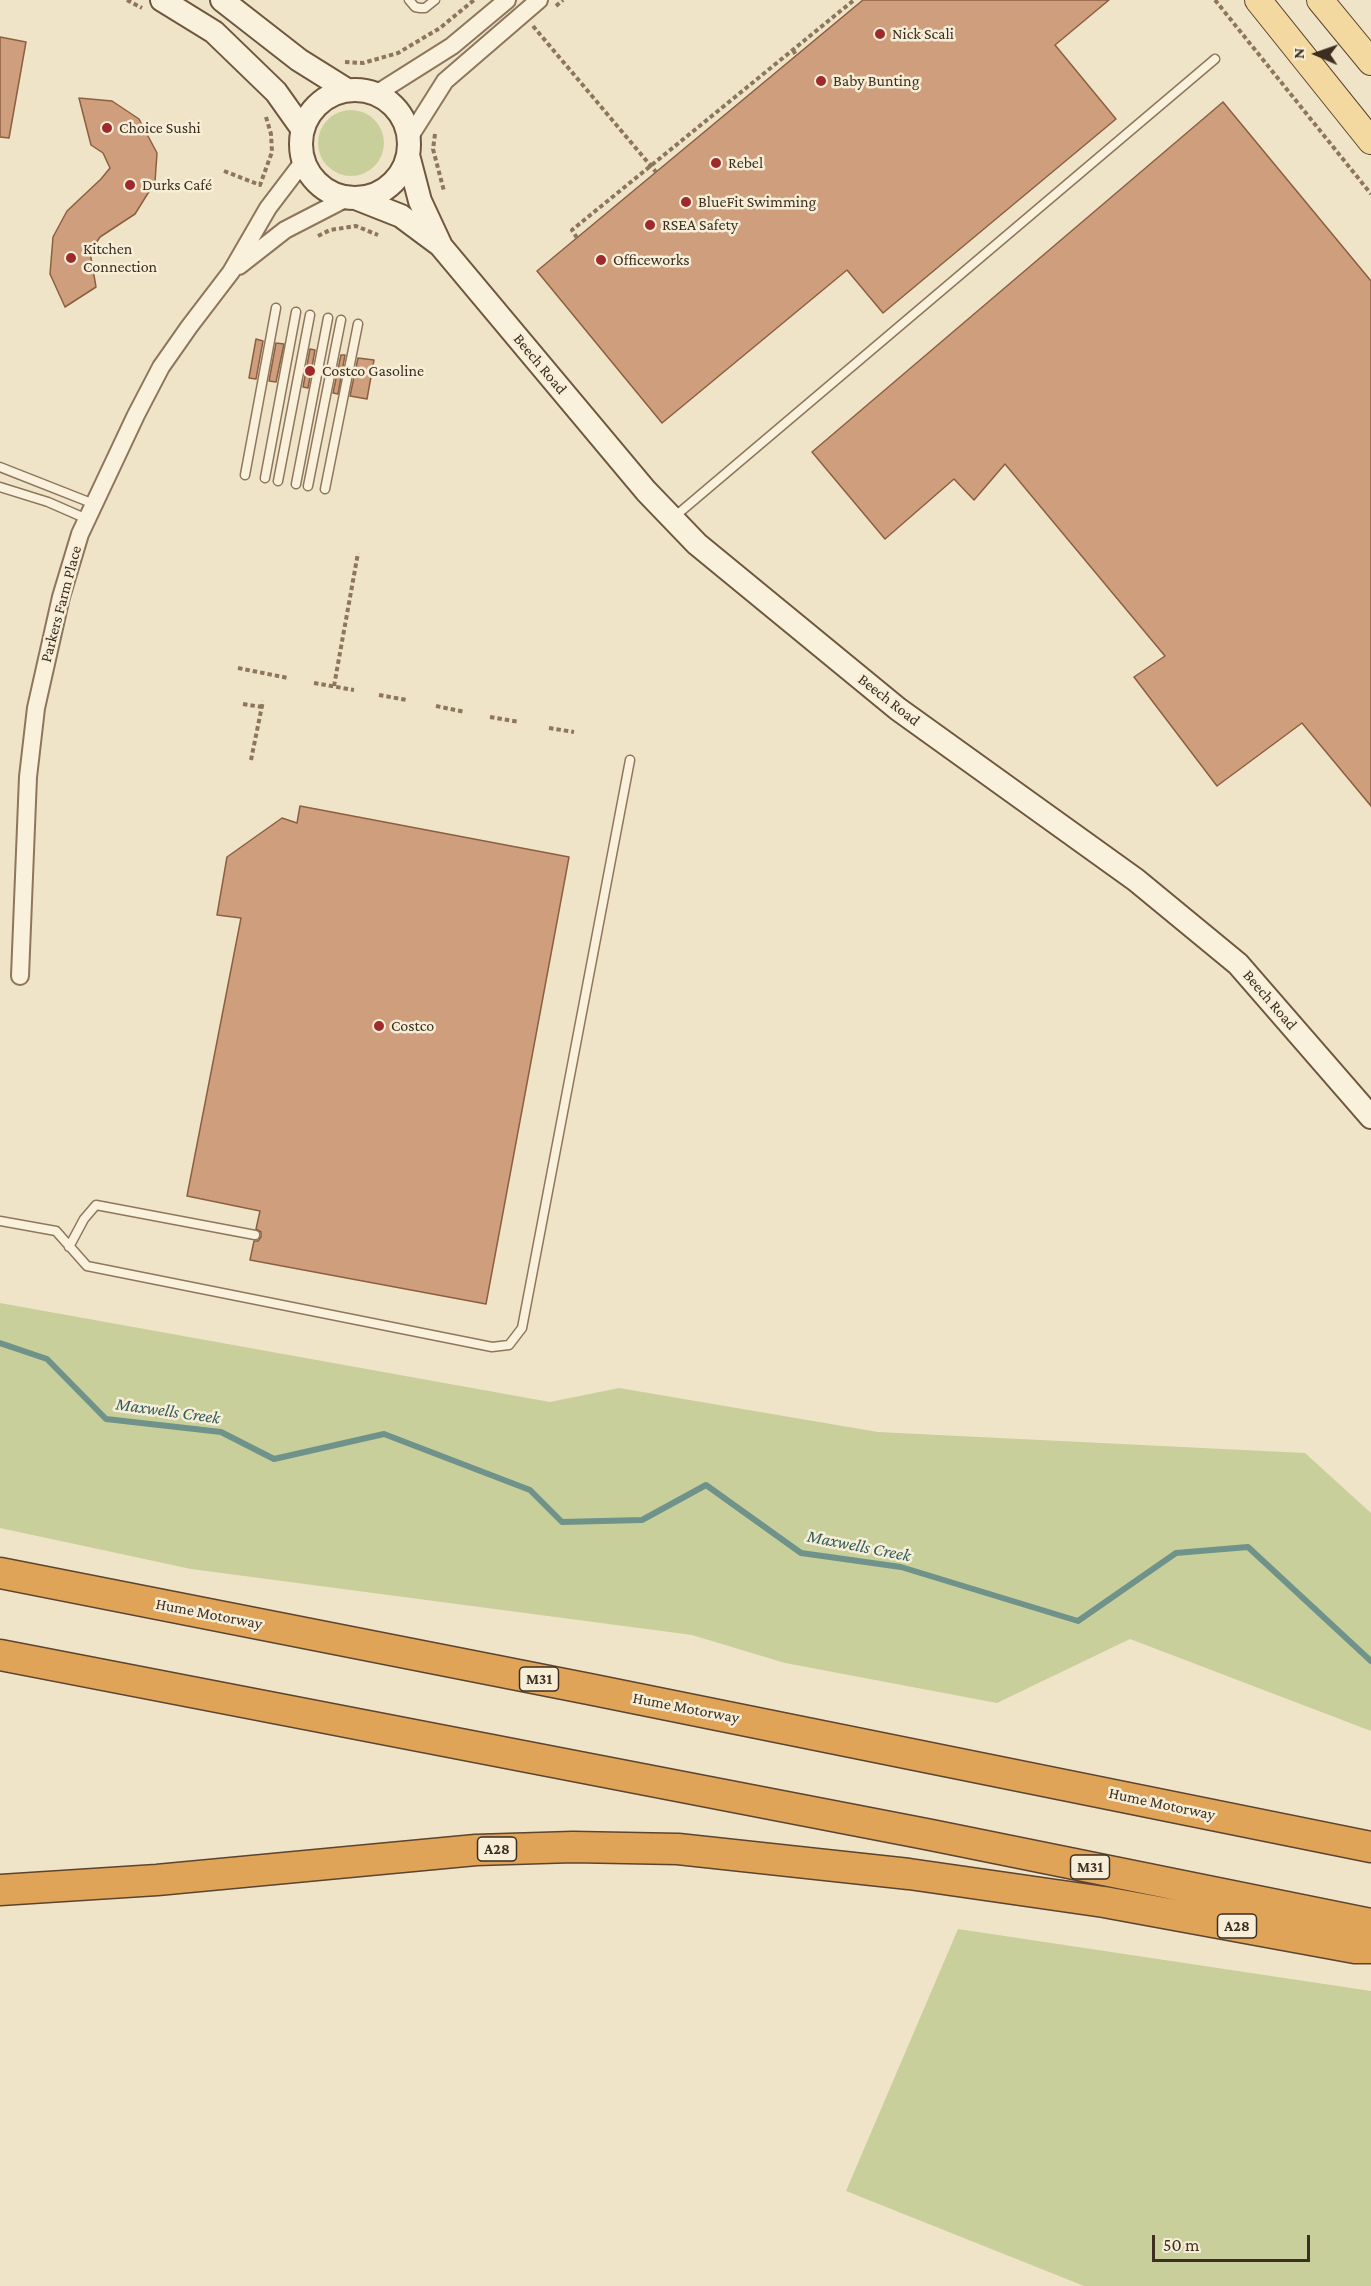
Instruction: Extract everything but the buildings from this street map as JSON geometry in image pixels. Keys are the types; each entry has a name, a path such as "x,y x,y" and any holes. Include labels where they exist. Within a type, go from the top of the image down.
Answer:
{"highway":[{"name":"Hume Motorway","path":"0,1573 810,1733 1371,1847"},
{"name":"M31","path":"0,1655 943,1838 1371,1924"},
{"name":"A28","path":"0,1890 157,1880 476,1850 573,1847 678,1849 897,1872 1104,1902 1355,1948 1371,1948"}],"main road":[{"path":"222,0 299,60 347,90"},
{"path":"1258,0 1371,141"},
{"path":"1320,0 1371,62"},
{"path":"155,6 214,32 276,92 303,130"},
{"path":"347,90 362,90 376,94 392,104 403,120 408,147 399,177 390,186 381,192 352,199 333,194 310,176 303,162 300,142 305,119 322,101 347,90"},
{"name":"Beech Road","path":"408,147 420,201 440,245"},
{"name":"Beech Road","path":"352,199 401,216 440,245 646,491 697,544 897,709 1136,880 1238,964 1371,1118"}],"street":[{"path":"376,94 452,46 507,0"},
{"path":"408,147 445,81 539,0"},
{"name":"Parkers Farm Place","path":"20,976 28,777 36,708 61,597 80,534 161,367 231,272 268,208 303,162"},
{"name":"Parkers Farm Place","path":"231,272 285,230 352,199"}],"lane":[{"path":"409,0 415,7 425,8 435,0"},
{"path":"672,519 1215,59"},
{"path":"245,475 276,308"},
{"path":"265,478 296,312"},
{"path":"278,481 310,315"},
{"path":"296,484 328,318"},
{"path":"308,486 341,320"},
{"path":"325,489 358,324"},
{"path":"0,467 91,512"},
{"path":"0,487 91,512"},
{"path":"0,1221 56,1231 87,1266 492,1347 509,1345 522,1328 630,760"},
{"path":"69,1247 84,1219 96,1205 255,1235"}],"path":[{"path":"127,0 155,6"},
{"path":"335,60 363,63 398,52 440,28 474,0"},
{"path":"577,238 572,230 853,0"},
{"path":"1215,0 1371,194"},
{"path":"532,26 656,172"},
{"path":"793,50 796,55"},
{"path":"224,171 260,185 272,152 271,134 261,109"},
{"path":"437,126 433,149 444,191"},
{"path":"315,238 330,230 356,226 378,235"},
{"path":"334,686 358,553"},
{"path":"238,668 288,678"},
{"path":"314,682 354,690"},
{"path":"379,695 407,700"},
{"path":"251,760 263,701"},
{"path":"243,704 262,707"},
{"path":"436,706 465,712"},
{"path":"490,717 519,722"},
{"path":"549,728 574,732"}],"green space":[{"path":"351,110 364,113 374,120 381,130 384,143 381,156 374,166 364,173 351,176 338,173 328,166 321,156 318,143 321,130 328,120 338,113"},
{"path":"0,1303 550,1402 619,1388 878,1432 1305,1453 1371,1513 1371,1731 1130,1639 997,1703 785,1663 692,1635 191,1569 0,1528"},
{"path":"958,1929 1371,1991 1371,2286 1084,2286 846,2191"}],"waterway":[{"name":"Maxwells Creek","path":"0,1343 47,1359 106,1419 221,1432 274,1459 384,1434 530,1490 562,1522 642,1520 706,1485 801,1553 901,1567 1078,1621 1176,1553 1248,1547 1371,1661"}],"place":[{"name":"Nick Scali","path":"880,34"},
{"name":"Baby Bunting","path":"821,81"},
{"name":"Choice Sushi","path":"107,128"},
{"name":"Rebel","path":"716,163"},
{"name":"Durks Café","path":"130,185"},
{"name":"BlueFit Swimming","path":"686,202"},
{"name":"RSEA Safety","path":"650,225"},
{"name":"Kitchen Connection","path":"71,258"},
{"name":"Officeworks","path":"601,260"},
{"name":"Costco Gasoline","path":"310,371"},
{"name":"Costco","path":"379,1026"}]}
